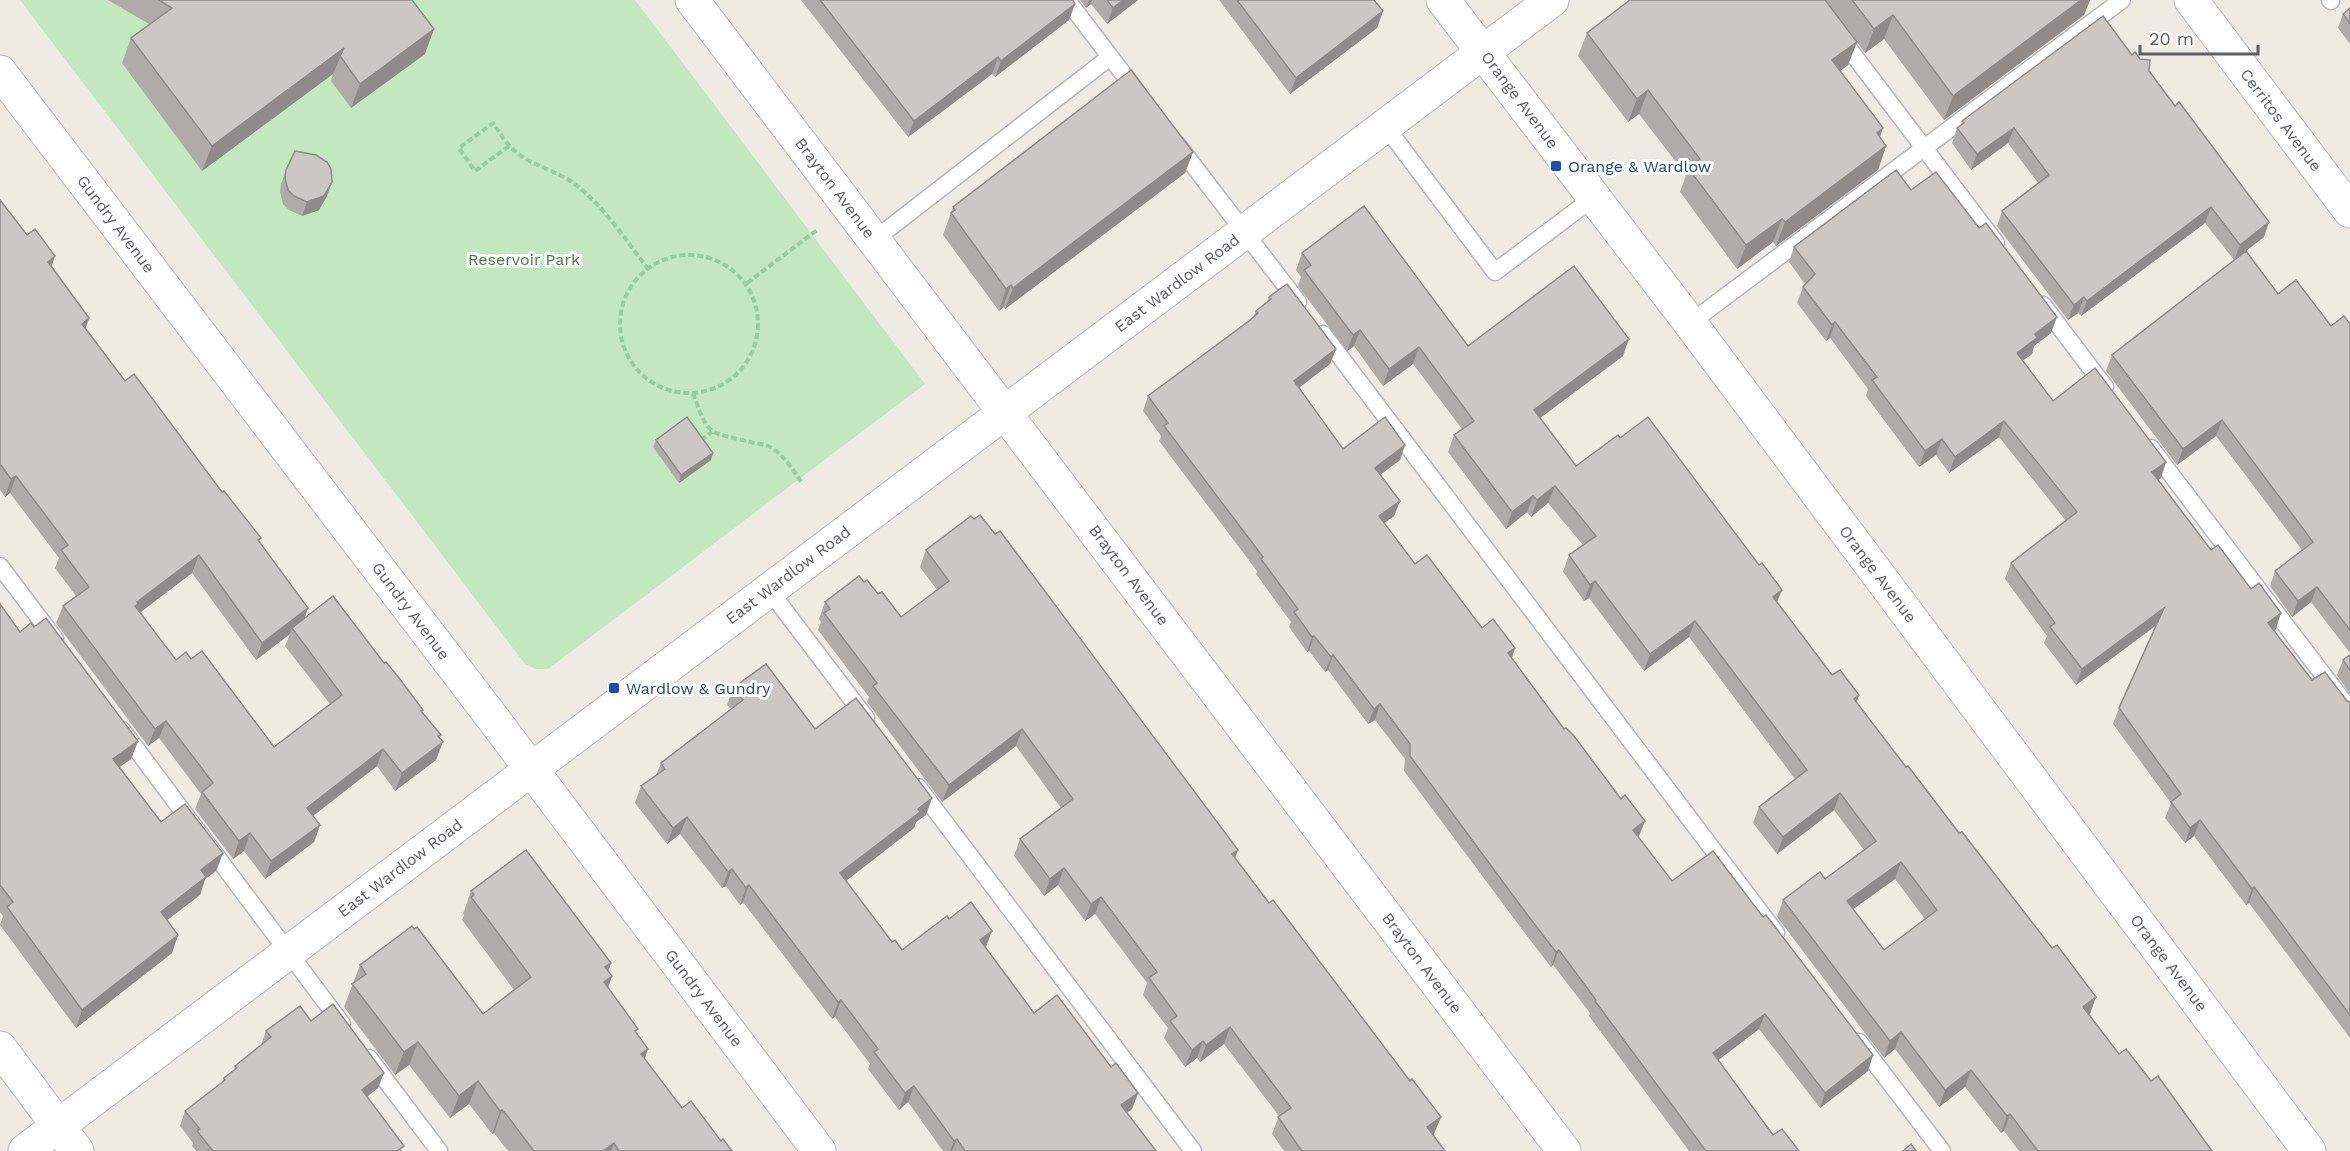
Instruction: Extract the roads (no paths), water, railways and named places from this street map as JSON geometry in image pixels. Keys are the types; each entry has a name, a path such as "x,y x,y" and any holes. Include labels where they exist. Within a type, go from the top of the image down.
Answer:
{"street":[{"name":"Brayton Avenue","path":"692,0 1564,1151"},
{"name":"Orange Avenue","path":"1443,0 1690,323 2309,1151"},
{"name":"East Wardlow Road","path":"25,1151 1005,412 1386,128 1552,0"},
{"name":"Cerritos Avenue","path":"2191,0 2350,212"},
{"name":"Gundry Avenue","path":"0,72 532,769 819,1151"},
{"path":"0,1048 77,1151"}],"lane":[{"path":"1067,0 1145,102"},
{"path":"1812,0 2003,252"},
{"path":"1690,323 2122,0"},
{"path":"874,240 1110,57"},
{"path":"1386,128 1495,272 1593,198"},
{"path":"1166,130 1783,942"},
{"path":"2032,290 2111,395"},
{"path":"2140,434 2350,710"},
{"path":"0,566 63,651"},
{"path":"769,590 879,736"},
{"path":"112,716 439,1151"},
{"path":"908,773 1193,1151"},
{"path":"1848,1027 1942,1151"}],"place":[{"name":"Orange & Wardlow","path":"1556,166"},
{"name":"Wardlow & Gundry","path":"614,688"}],"park label":[{"name":"Reservoir Park","path":"524,259"}]}
